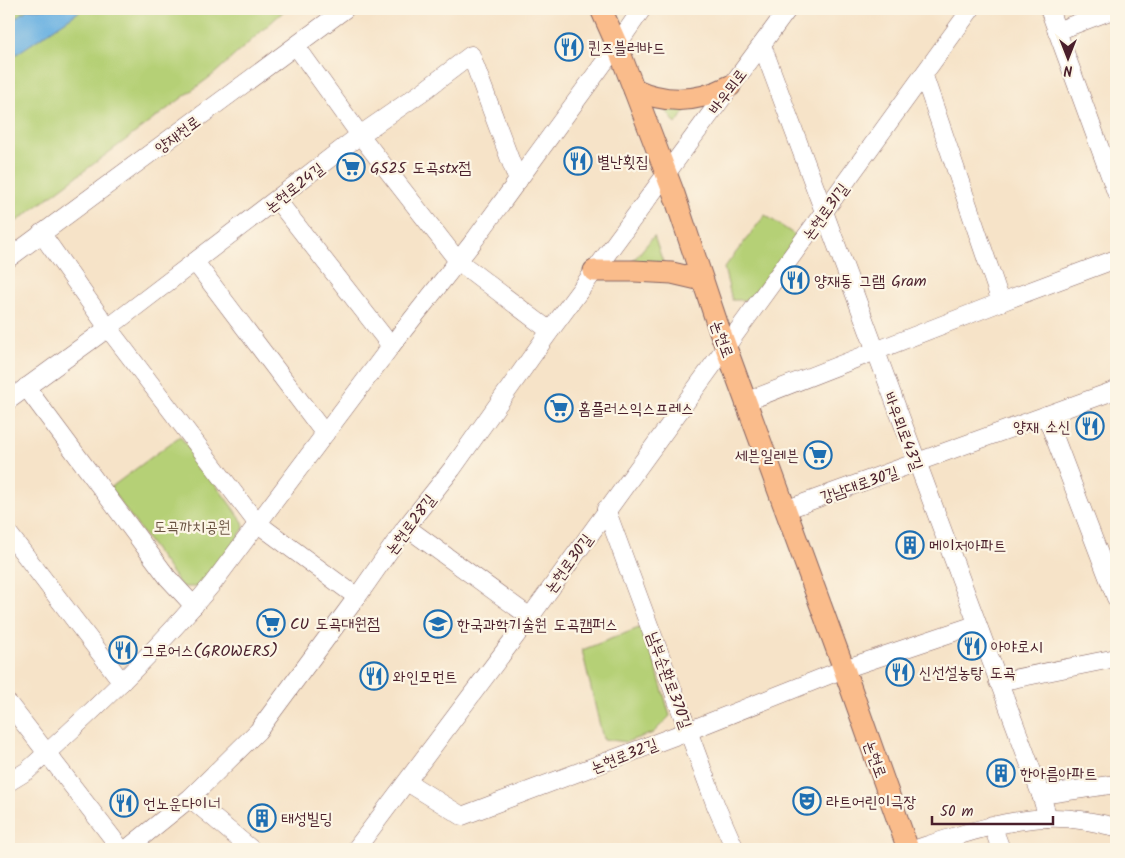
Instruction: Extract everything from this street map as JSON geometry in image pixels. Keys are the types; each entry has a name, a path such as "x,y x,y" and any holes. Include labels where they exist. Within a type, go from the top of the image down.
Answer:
{"main road":[{"name":"논현로","path":"601,9 617,45 666,173 745,402 844,669 908,849"},
{"path":"634,89 668,100 697,98 714,94 730,86"},
{"path":"594,271 672,273 702,280"}],"street":[{"name":"양재천로","path":"9,258 345,9"},
{"path":"9,782 27,771 122,682 194,606 213,583 518,181 642,9"},
{"name":"바우뫼로","path":"666,173 788,9"},
{"name":"논현로31길","path":"726,347 971,9"},
{"path":"1048,9 1115,185"},
{"path":"1057,31 1115,9"},
{"name":"바우뫼로43길","path":"762,44 874,352 1048,818"},
{"path":"296,46 360,135 458,261 550,331"},
{"name":"논현로24길","path":"9,400 108,328 360,135 471,55 518,181"},
{"path":"924,76 1001,302"},
{"name":"논현로28길","path":"127,849 190,798 258,731 406,528 452,469 666,173"},
{"path":"277,200 391,346"},
{"path":"41,234 108,328 257,523 357,597"},
{"path":"745,402 1116,259"},
{"path":"195,262 326,434"},
{"name":"논현로30길","path":"356,849 530,617 606,509 726,347"},
{"path":"26,387 168,578 194,606"},
{"name":"강남대로30길","path":"785,510 917,464 1116,390"},
{"path":"1046,416 1116,598"},
{"name":"남부순환로370길","path":"606,509 716,806 735,849"},
{"path":"406,528 530,617"},
{"path":"9,534 122,682"},
{"path":"844,669 975,625"},
{"path":"998,682 1116,658"},
{"name":"논현로32길","path":"407,782 462,816 688,731 844,669"},
{"path":"9,704 121,849"},
{"path":"1041,795 1116,784"},
{"path":"190,798 251,849"},
{"path":"916,849 992,825 1048,818 1084,820 1116,827"},
{"path":"992,825 1001,849"}],"green space":[{"path":"9,9 286,9 214,74 9,227"},
{"path":"662,105 689,105 676,124"},
{"path":"765,215 798,237 748,300 732,300 724,268"},
{"path":"654,236 663,262 632,262"},
{"name":"도곡까치공원","path":"180,436 243,522 244,528 204,587 182,587 110,488"},
{"path":"644,626 670,716 653,733 626,742 603,739 582,650"}],"water":[{"path":"28,9 83,9 9,59 9,23"}],"place":[{"name":"퀸즈블러바드","path":"569,47"},
{"name":"별난횟집","path":"578,161"},
{"name":"GS25 도곡stx점","path":"351,167"},
{"name":"양재동 그램 Gram","path":"795,280"},
{"name":"홈플러스익스프레스","path":"559,408"},
{"name":"양재 소신","path":"1090,426"},
{"name":"세븐일레븐","path":"818,455"},
{"name":"메이저아파트","path":"910,545"},
{"name":"CU 도곡대원점","path":"271,623"},
{"name":"한국과학기술원 도곡캠퍼스","path":"438,624"},
{"name":"아야로시","path":"972,646"},
{"name":"그로어스(GROWERS)","path":"123,650"},
{"name":"신선설농탕 도곡","path":"900,672"},
{"name":"와인모먼트","path":"374,676"},
{"name":"한아름아파트","path":"1001,773"},
{"name":"라트어린이극장","path":"807,801"},
{"name":"언노운다이너","path":"124,803"},
{"name":"태성빌딩","path":"262,818"}]}
